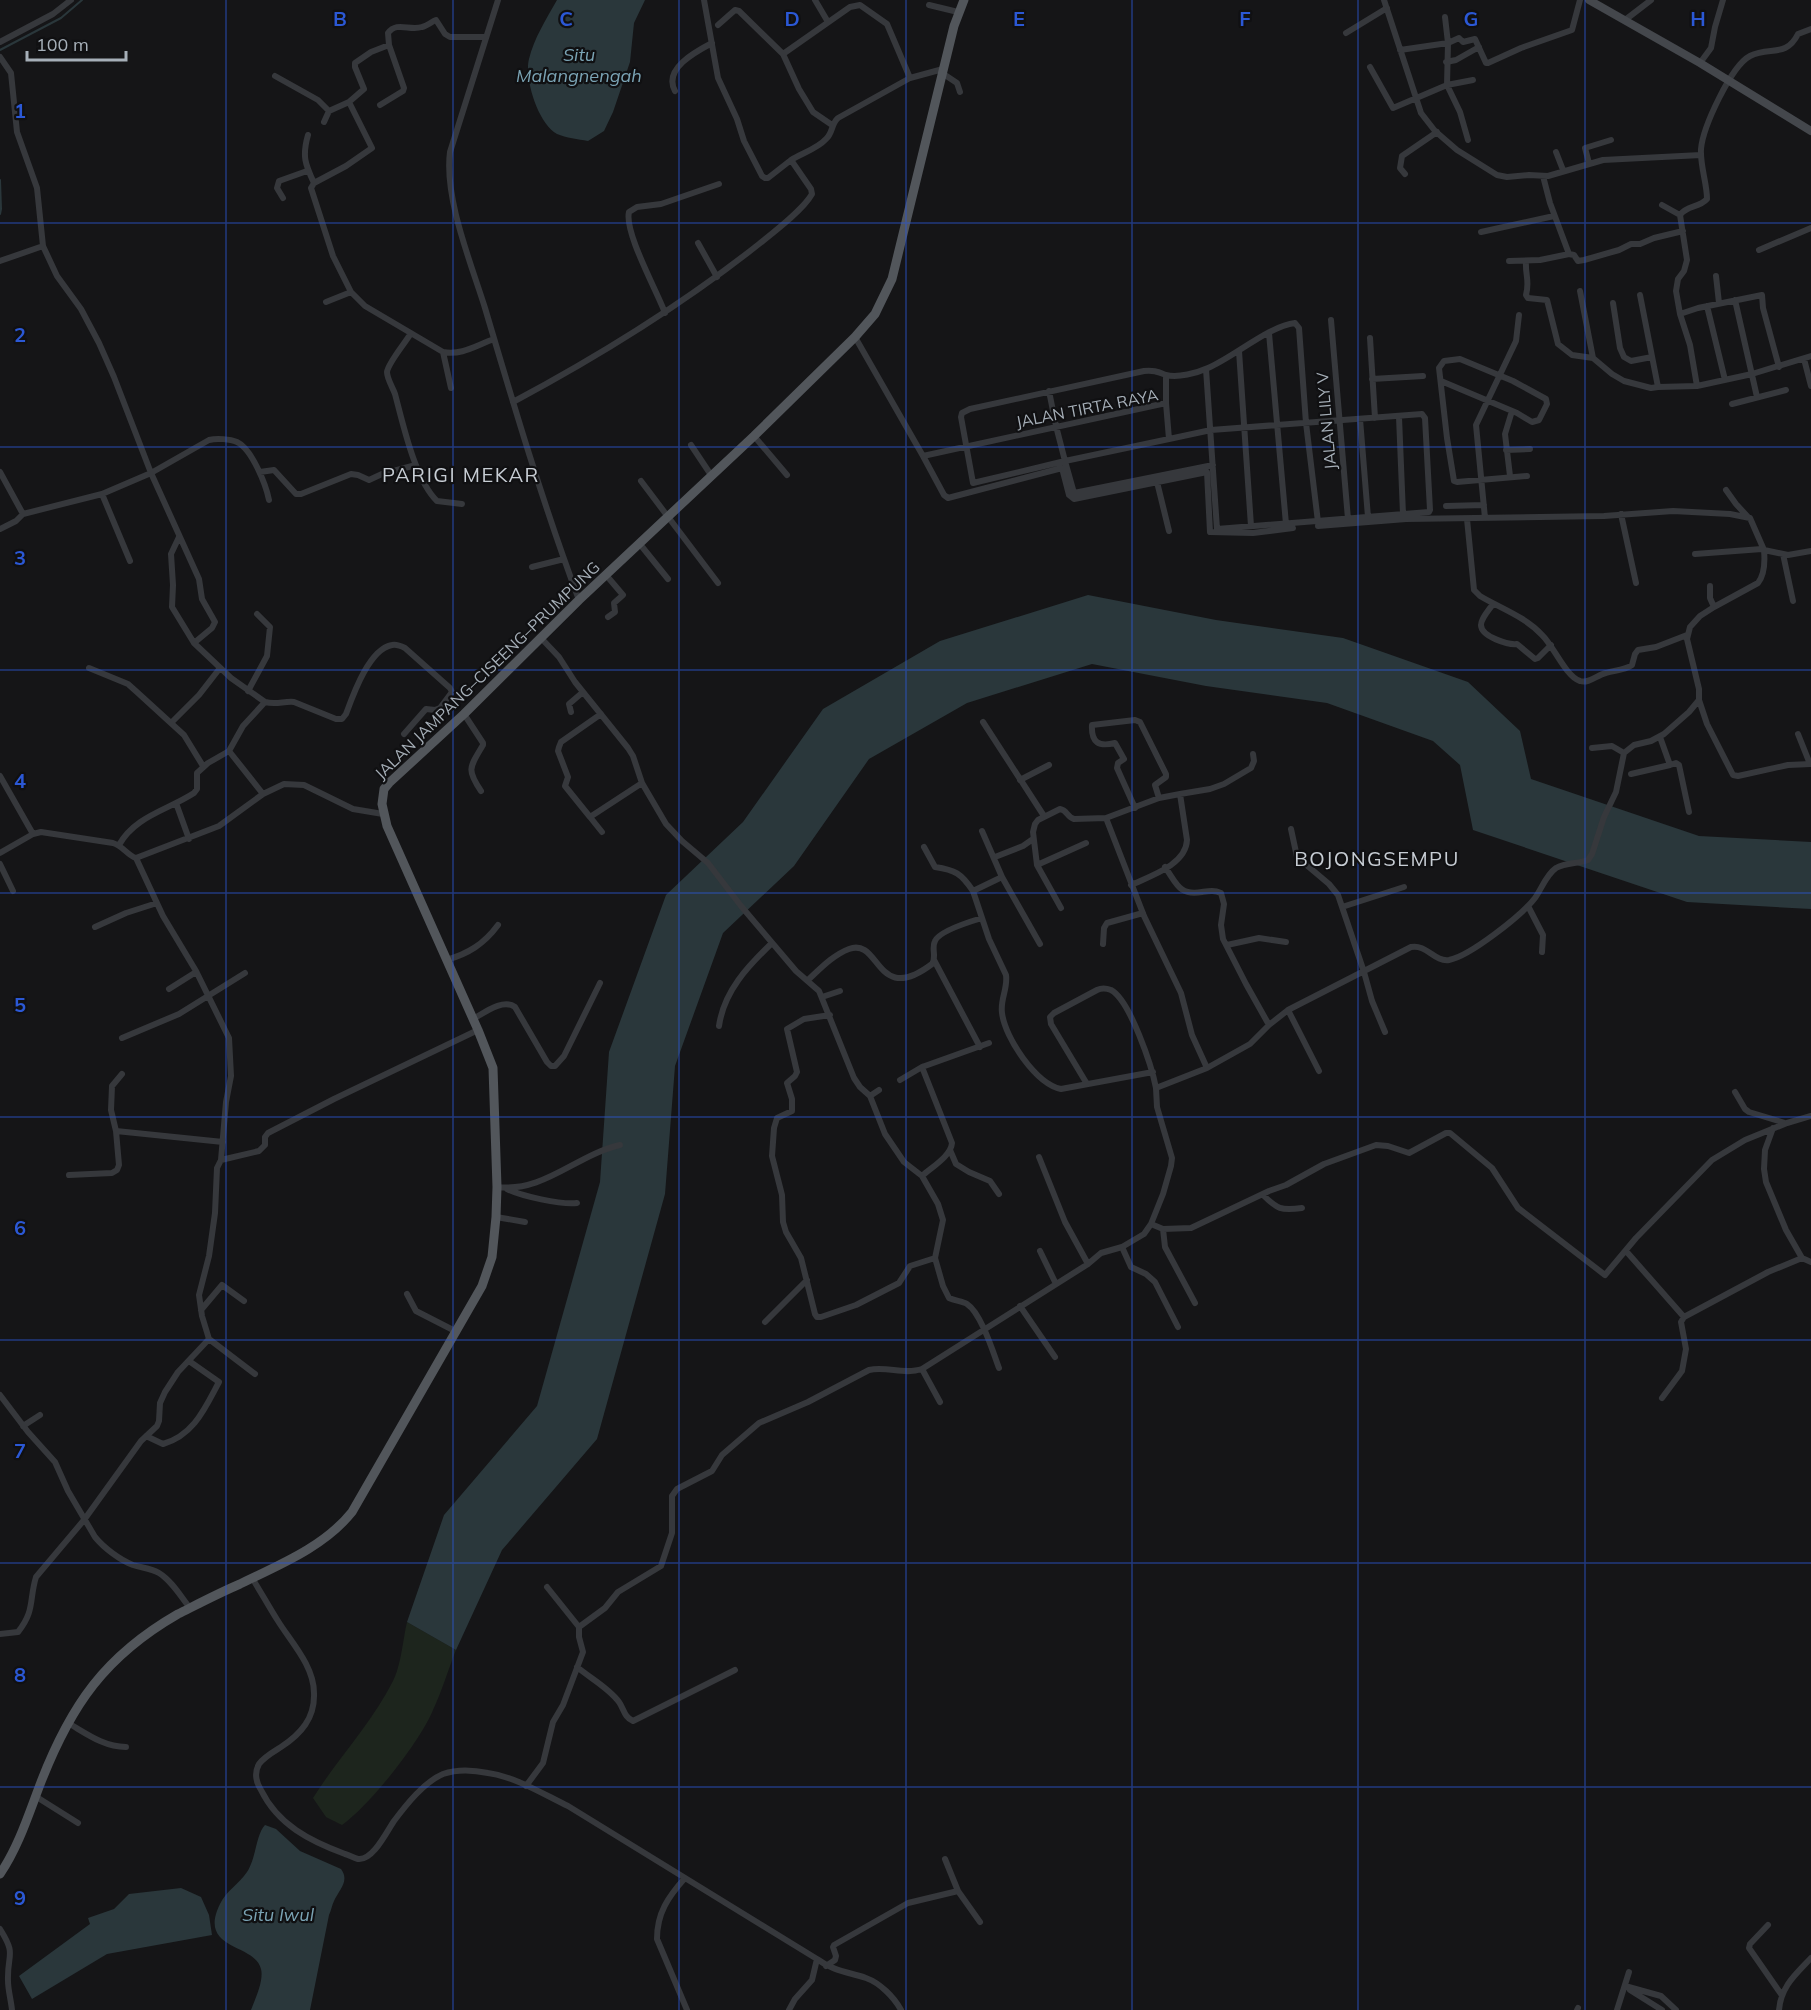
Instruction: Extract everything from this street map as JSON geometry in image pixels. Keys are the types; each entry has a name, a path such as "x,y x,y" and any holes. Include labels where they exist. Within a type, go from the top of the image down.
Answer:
{"main road":[{"name":"JALAN JAMPANG–CISEENG–PRUMPUNG","path":"383,814 382,797 389,783 464,714 579,600 754,435 855,337 875,314 892,279 958,12 964,0"},
{"path":"0,1874 9,1861 49,1762 68,1723 90,1688 111,1663 153,1630 190,1608 291,1559 327,1537 346,1519 457,1332 488,1270 495,1242 496,1217 502,1188 493,1068 383,814"}],"street":[{"path":"0,42 53,14 71,0"},
{"path":"498,0 457,130 449,163 456,213 513,402 579,600"},
{"path":"704,0 719,83 763,178 768,178 791,160 826,140 832,125 842,115 910,78 943,71 957,83 960,92"},
{"path":"815,0 828,22"},
{"path":"1384,0 1414,98 1421,113 1437,132 1462,154 1497,175 1543,176 1589,163 1617,159 1701,155"},
{"path":"1400,50 1448,43 1459,38 1462,42 1475,39 1488,63 1521,48 1568,33 1572,30 1580,0"},
{"path":"1625,20 1651,0"},
{"path":"1700,63 1711,48 1723,0"},
{"path":"1592,1 1700,63 1811,131"},
{"path":"783,54 853,5 863,7 887,24 910,78"},
{"path":"929,5 958,12"},
{"path":"1346,33 1387,8"},
{"path":"718,25 735,10 739,11 783,54 799,89 813,112 832,125"},
{"path":"1445,17 1448,43 1447,84 1460,112 1468,140"},
{"path":"380,105 404,88 389,45 390,29 401,26 420,28 436,20 445,34 450,37 485,37"},
{"path":"1697,386 1690,345 1680,314 1676,291 1687,260 1680,214 1685,208 1707,200 1701,155 1702,142 1728,81 1737,66 1751,55 1785,49 1794,43 1798,34 1811,29"},
{"path":"675,91 672,83 674,73 686,60 712,43"},
{"path":"324,122 329,111 349,102 364,89 355,63 371,52 389,45"},
{"path":"1446,63 1456,60 1479,46"},
{"path":"0,57 11,74 17,132 37,188 43,246 57,276 81,309 99,343 151,473 200,581 202,599 215,622 212,628 194,643"},
{"path":"1370,67 1393,108 1447,84 1473,80"},
{"path":"275,76 318,100 329,111"},
{"path":"349,102 372,148 346,166 314,183 312,188 333,256 351,292 365,306 443,352 463,352 494,339"},
{"path":"1405,174 1400,168 1402,156 1437,132"},
{"path":"308,135 305,161 307,171 314,183"},
{"path":"1589,163 1584,148 1611,140"},
{"path":"1556,152 1563,170"},
{"path":"513,402 572,370 665,313 717,277 779,228 811,196 811,189 791,160"},
{"path":"283,198 277,188 279,181 307,171"},
{"path":"1543,176 1554,216 1569,254"},
{"path":"665,313 640,258 628,215 636,207 661,204 719,184"},
{"path":"1662,205 1680,214"},
{"path":"1481,232 1554,216"},
{"path":"1759,250 1811,228"},
{"path":"1509,261 1526,261 1569,254 1574,255 1578,261 1584,260 1619,250 1631,244 1640,244 1660,236 1683,231"},
{"path":"698,243 717,277"},
{"path":"0,261 43,246"},
{"path":"1526,261 1525,268 1529,285 1526,295 1528,298 1547,300 1558,344 1572,355 1593,358 1624,381 1644,388 1697,386 1752,374 1808,358 1811,386"},
{"path":"1716,276 1719,303"},
{"path":"1580,291 1593,358"},
{"path":"326,302 351,292"},
{"path":"1640,295 1658,387"},
{"path":"1680,314 1719,303 1762,295 1763,308 1779,367"},
{"path":"1735,300 1757,397"},
{"path":"1613,303 1620,348 1624,357 1631,361 1652,357"},
{"path":"1707,306 1725,380"},
{"path":"1485,518 1476,425 1516,341 1520,315"},
{"name":"JALAN LILY V","path":"1331,320 1348,519"},
{"path":"1206,369 1211,430 1217,529 1318,522 1429,512 1425,418 1422,414 1399,417 1360,419 1340,421 1306,423 1276,425 1211,430 973,483 961,417 964,412 1150,370 1166,375 1180,375 1206,369 1293,322 1299,326 1306,423 1318,522"},
{"path":"411,333 390,365 387,375 416,465 431,494 437,501 462,504"},
{"path":"1269,333 1286,524"},
{"path":"855,337 944,495 948,498 1062,468 1069,495 1074,499 1207,472 1210,532 1252,532 1414,519 1673,512 1730,514 1750,518"},
{"path":"1370,338 1375,418"},
{"path":"1239,351 1251,526"},
{"path":"443,352 451,388"},
{"path":"1441,381 1535,423 1539,420 1547,401 1543,396 1499,375 1454,358 1441,363 1439,368 1453,478 1457,482 1527,476"},
{"path":"1166,375 1166,403"},
{"path":"1372,379 1423,376"},
{"path":"1732,404 1786,390"},
{"path":"1049,392 1074,493 1213,465"},
{"name":"JALAN TIRTA RAYA","path":"923,456 1166,403 1168,439"},
{"path":"1510,476 1505,430 1512,411"},
{"path":"1399,417 1403,514"},
{"path":"1360,419 1368,517"},
{"path":"754,435 787,475"},
{"path":"0,529 16,521 23,514 102,494 151,473 209,440 216,439 240,444 260,472 269,500"},
{"path":"691,445 711,475"},
{"path":"1506,450 1530,449"},
{"path":"260,472 274,470 296,494 301,494 343,476 358,475 369,480 416,465"},
{"path":"0,472 23,514"},
{"path":"641,481 718,583"},
{"path":"1157,482 1169,531"},
{"path":"1726,490 1750,518 1764,550 1763,571 1761,580 1714,607 1695,622 1688,635 1699,689 1698,700 1707,724 1733,775 1788,765 1811,764 1798,734"},
{"path":"102,494 130,561"},
{"path":"1446,506 1484,505"},
{"path":"1621,514 1636,583"},
{"path":"1467,519 1474,590 1493,604 1527,622 1543,635 1575,678 1586,681 1604,673 1629,668 1635,654 1641,649 1656,647 1688,635"},
{"path":"179,537 171,554 172,607 194,643 220,668 265,702 274,704 294,702 336,719 342,719 362,673 372,660 385,647 396,645 405,648 452,692 440,708 426,710 404,734"},
{"path":"639,543 668,579"},
{"path":"1695,554 1764,550 1783,554 1811,551"},
{"path":"1783,554 1793,602"},
{"path":"532,567 564,559"},
{"path":"606,575 623,595 613,604 615,612 608,616"},
{"path":"1710,586 1709,595 1714,607"},
{"path":"1493,604 1481,622 1485,633 1510,645 1517,644 1535,659 1551,645"},
{"path":"248,691 267,656 269,647 270,627 257,614"},
{"path":"541,638 559,657 633,756 642,783 666,824 708,863 772,943 819,991 854,1078 870,1096 885,1134 904,1162 922,1176 942,1213 943,1220 935,1258 948,1296 971,1307 985,1330 999,1368"},
{"path":"90,668 128,684 172,722 192,747 203,766"},
{"path":"172,722 199,695 220,668"},
{"path":"571,712 569,704 583,692"},
{"path":"1156,1088 1207,1068 1250,1044 1288,1010 1415,946 1424,948 1440,959 1448,960 1478,946 1528,906 1555,869 1562,865 1584,862 1590,858 1604,817 1616,792 1624,753 1634,745 1660,737 1689,712 1698,700"},
{"path":"119,845 126,832 137,824 196,791 197,773 203,766 229,751 243,726 265,702"},
{"path":"464,714 483,742 471,768 471,776 481,791"},
{"path":"601,714 561,742 558,751 568,777 565,786 602,832"},
{"path":"1135,808 1117,768 1118,763 1124,759 1115,743 1103,746 1098,744 1091,727 1095,724 1135,720 1140,722 1166,774 1166,777 1156,782 1155,785 1159,798"},
{"path":"983,722 1044,816"},
{"path":"1660,737 1670,765"},
{"path":"1592,748 1612,746 1624,753"},
{"path":"229,751 263,794"},
{"path":"1061,908 1037,865 1033,839 1035,824 1044,816 1060,809 1074,819 1106,818 1159,798 1210,789 1224,784 1251,768 1254,761 1253,754"},
{"path":"1631,774 1677,763 1680,765 1689,812"},
{"path":"1020,780 1049,765"},
{"path":"0,776 33,834"},
{"path":"590,817 642,783"},
{"path":"136,858 219,826 263,794 284,784 301,784 353,809 383,814"},
{"path":"1131,885 1178,859 1187,847 1180,794"},
{"path":"176,803 189,839"},
{"path":"1106,818 1143,913 1176,981 1184,1001 1192,1035 1207,1068"},
{"path":"1291,829 1297,857 1334,890 1342,907 1372,1001 1385,1032"},
{"path":"982,831 1002,877 1040,944"},
{"path":"1,852 33,834 48,832 119,845 129,855 136,858 157,903 196,972 226,1032 230,1045 231,1076 226,1102 221,1160 217,1168 215,1213 199,1296 209,1339 255,1374"},
{"path":"995,857 1023,846 1033,839"},
{"path":"1037,865 1086,843"},
{"path":"924,847 934,867 953,870 967,882 973,891 989,939 1006,975 1002,1014 1011,1042 1019,1054 1048,1084 1061,1089 1153,1072"},
{"path":"0,864 13,891"},
{"path":"1165,867 1182,891 1189,894 1216,891 1221,893 1224,898 1221,932 1269,1025"},
{"path":"973,891 1002,877"},
{"path":"1342,907 1404,887"},
{"path":"95,927 126,913 157,903"},
{"path":"1528,906 1543,935 1542,952"},
{"path":"1103,944 1104,928 1107,923 1143,913"},
{"path":"980,1047 934,960 934,942 937,938 963,925 982,918"},
{"path":"446,960 461,956 482,944 498,925"},
{"path":"1227,945 1259,938 1286,942"},
{"path":"719,1026 721,1012 728,996 748,966 772,943"},
{"path":"808,980 834,957 855,947 867,950 884,972 895,978 906,977 923,970 934,960"},
{"path":"169,989 196,972"},
{"path":"122,1038 175,1016 245,973"},
{"path":"472,1018 502,1004 511,1004 520,1015 547,1062 555,1066 564,1056 600,982"},
{"path":"579,1627 605,1608 618,1592 661,1566 672,1533 672,1496 674,1492 712,1471 722,1455 754,1426 808,1402 869,1370 922,1369 1088,1264 1101,1253 1122,1247 1144,1234 1151,1224 1163,1194 1172,1162 1156,1107 1153,1072 1133,1021 1113,991 1100,988 1050,1017 1087,1084"},
{"path":"822,997 840,992"},
{"path":"1288,1010 1319,1071"},
{"path":"830,1015 804,1019 787,1029 797,1072 787,1083 792,1099 792,1111 777,1118 772,1156 782,1195 783,1222 801,1258 814,1314 821,1317 856,1305 902,1281 910,1266 935,1258"},
{"path":"221,1160 260,1151 265,1145 265,1137 268,1133 353,1089 478,1030"},
{"path":"900,1080 921,1067 989,1043"},
{"path":"921,1067 952,1143 950,1150 922,1176"},
{"path":"69,1175 112,1173 117,1170 116,1131 111,1110 112,1086 122,1074"},
{"path":"870,1096 879,1090"},
{"path":"1735,1092 1749,1112 1787,1123"},
{"path":"1151,1224 1162,1229 1191,1228 1332,1161 1376,1145 1388,1146 1409,1153 1450,1133 1492,1168 1518,1208 1605,1275 1712,1160 1745,1140 1811,1116"},
{"path":"1773,1128 1765,1150 1766,1182 1776,1210 1802,1258 1811,1262"},
{"path":"116,1131 223,1142"},
{"path":"502,1188 538,1182 598,1150 620,1145"},
{"path":"950,1150 956,1164 990,1181 999,1194"},
{"path":"1039,1157 1065,1222 1088,1264"},
{"path":"502,1188 520,1195 561,1203 577,1203"},
{"path":"1263,1195 1279,1208 1290,1210 1302,1208"},
{"path":"496,1217 525,1222"},
{"path":"1162,1229 1165,1247 1195,1302"},
{"path":"1122,1247 1131,1268 1146,1274 1160,1289 1178,1327"},
{"path":"1040,1251 1056,1284"},
{"path":"1626,1251 1684,1317"},
{"path":"1662,1398 1682,1371 1686,1348 1681,1322 1684,1317 1768,1272 1802,1258"},
{"path":"765,1322 807,1280"},
{"path":"201,1310 222,1285 244,1301"},
{"path":"407,1294 416,1311 457,1332"},
{"path":"1020,1306 1055,1357"},
{"path":"0,1634 18,1632 26,1621 32,1605 36,1577 84,1520 158,1423 160,1403 165,1392 178,1372 209,1339"},
{"path":"146,1436 163,1444 171,1442 196,1424 206,1407 219,1382 189,1361"},
{"path":"922,1369 940,1402"},
{"path":"0,1395 23,1426 55,1462 84,1520 101,1544 133,1565 162,1574 190,1608"},
{"path":"23,1426 40,1415"},
{"path":"252,1578 307,1667 314,1685 314,1708 308,1723 289,1742 261,1762 256,1775 258,1786 269,1805 292,1828 318,1843 358,1859 366,1857 421,1791 442,1774 459,1771 487,1772 526,1786 568,1806 826,1966 866,1978 877,1984 887,1992 901,2010"},
{"path":"526,1786 541,1768 553,1722 561,1709 583,1652 579,1627 548,1587"},
{"path":"577,1668 611,1694 631,1721 735,1670"},
{"path":"68,1723 113,1747 126,1747"},
{"path":"36,1796 78,1823"},
{"path":"945,1859 958,1891 980,1922"},
{"path":"685,1878 673,1891 662,1909 657,1928 657,1940 687,2010"},
{"path":"826,1966 835,1959 834,1945 899,1908 916,1900 958,1891"},
{"path":"1768,1925 1749,1948 1782,1994"},
{"path":"0,1929 8,1942 11,1954 8,1979 12,2010"},
{"path":"1779,2010 1784,1987 1811,1958"},
{"path":"789,2010 812,1980 817,1959"},
{"path":"1617,2010 1629,1972"},
{"path":"1625,1986 1662,2010"},
{"path":"1625,1986 1661,1996 1676,2010"}],"shaded area":[{"path":"407,1622 456,1650 436,1703 417,1739 380,1788 342,1825 326,1817 313,1798 385,1696 396,1675"}],"water":[{"name":"Situ Malangnengah","path":"557,0 645,0 634,23 630,62 613,112 604,131 588,141 557,134 550,129 538,111 531,88 528,67 531,51"},
{"path":"1088,595 1216,620 1343,638 1468,682 1520,731 1531,779 1699,836 1811,842 1811,909 1687,902 1473,830 1460,765 1433,741 1327,703 1206,686 1092,664 967,703 869,759 794,866 723,933 675,1066 665,1194 597,1439 502,1550 456,1650 407,1622 444,1515 537,1406 600,1182 609,1052 666,895 743,822 823,709 940,641"},
{"name":"Situ Iwul","path":"265,1825 276,1829 300,1851 341,1869 343,1873 343,1885 329,1915 310,2010 251,2010 260,1984 261,1969 257,1961 249,1954 221,1938 216,1930 215,1919 220,1904 250,1867"},
{"path":"181,1888 201,1897 209,1915 212,1935 107,1954 32,1999 19,1976 90,1924 88,1918 114,1909 129,1894"}],"waterway":[{"path":"0,50 61,18 82,0"},
{"path":"0,180 0,214"}],"district":[{"name":"PARIGI MEKAR","path":"461,474"},
{"name":"BOJONGSEMPU","path":"1377,858"}]}
